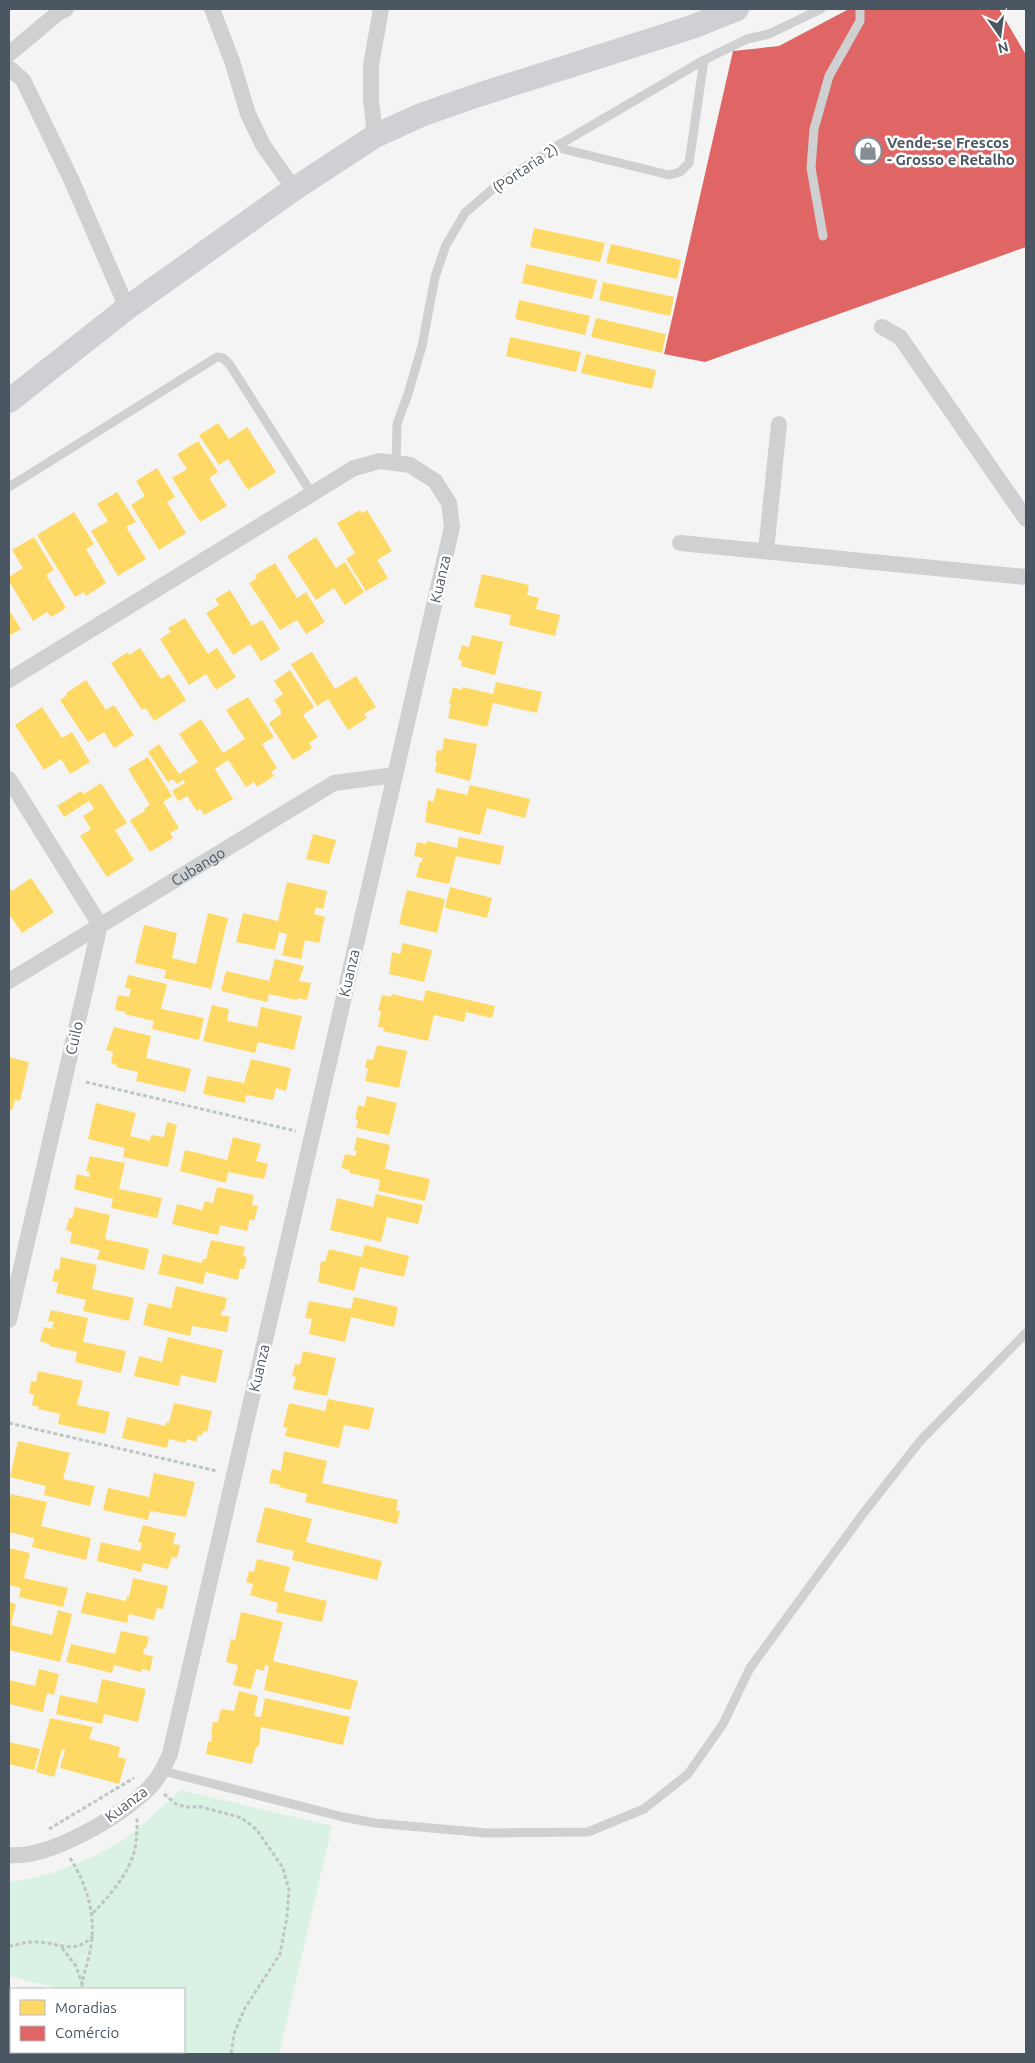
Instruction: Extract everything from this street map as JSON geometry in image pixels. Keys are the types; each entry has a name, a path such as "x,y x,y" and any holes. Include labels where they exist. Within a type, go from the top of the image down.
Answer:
{"street":[{"path":"9,54 58,13 66,9"},
{"path":"212,9 232,61 248,114 264,144 294,189"},
{"path":"376,136 371,99 371,65 381,9"},
{"path":"9,401 127,308 294,189 376,136 421,115 478,94 692,28 737,9"},
{"path":"9,68 23,80 71,179 127,308"},
{"path":"882,327 900,337 1026,519"},
{"path":"766,551 779,424"},
{"name":"Kuanza","path":"9,680 354,468 380,461 410,465 435,481 448,503 452,527 176,1734 158,1777 132,1802 90,1830 63,1844 36,1852 9,1855"},
{"path":"680,543 1026,577"},
{"name":"Cubango","path":"9,982 334,782 395,775"},
{"path":"9,779 100,925"},
{"name":"Cuilo","path":"9,1320 100,925"}],"lane":[{"name":"(Portaria 2)","path":"396,463 396,424 414,374 435,277 446,245 465,213 496,186 555,147 704,60 746,39 769,34 821,9"},
{"path":"822,236 811,168 814,129 829,76 860,21 860,9"},
{"path":"555,147 669,175 680,172 688,163 704,60"},
{"path":"9,487 217,357 223,358 230,364 312,494"},
{"path":"158,1777 375,1823 488,1833 588,1832 644,1810 688,1774 723,1724 750,1668 862,1515 921,1440 1026,1333"}],"path":[{"path":"86,1082 296,1131"},
{"path":"9,1424 217,1471"},
{"path":"42,1832 139,1775"},
{"path":"158,1777 176,1804 186,1807 202,1807 242,1818 257,1830 282,1868 289,1890 287,1917 280,1954 245,2008 234,2034 231,2054"},
{"path":"92,1914 114,1891 129,1864 136,1843 137,1815 132,1802"},
{"path":"63,1844 86,1887 92,1914 94,1930 82,1988"},
{"path":"9,1946 39,1942 61,1948 74,1947 82,1944 92,1936 94,1930"},
{"path":"61,1948 76,1966 82,1984"}],"green space":[{"path":"181,1790 332,1826 279,2054 45,2054 185,2053 185,1988 57,1988 9,1976 9,1882 38,1877 80,1863 107,1850 136,1830"}],"building: Moradias":[{"path":"534,228 605,243 600,262 530,247"},
{"path":"611,244 681,260 677,279 606,263"},
{"path":"526,264 597,280 592,299 522,283"},
{"path":"603,282 674,297 670,316 599,300"},
{"path":"519,300 590,316 585,335 515,319"},
{"path":"596,318 666,334 662,353 591,337"},
{"path":"510,337 581,352 576,372 506,356"},
{"path":"586,354 656,370 652,389 581,373"},
{"path":"218,423 229,439 247,427 276,472 248,490 228,459 219,465 199,435"},
{"path":"198,441 218,472 209,478 227,506 200,522 172,478 187,469 177,454"},
{"path":"157,468 175,497 167,502 186,533 159,550 131,505 145,496 136,481"},
{"path":"117,492 136,522 126,527 146,559 118,576 91,531 108,521 97,504"},
{"path":"360,510 362,513 367,510 392,551 377,560 388,578 366,591 346,559 355,553 337,523"},
{"path":"74,512 94,544 86,549 106,583 86,596 84,592 75,597 37,535"},
{"path":"34,537 54,570 46,575 66,608 51,617 47,612 33,621 9,581 9,577 23,568 12,550"},
{"path":"316,537 336,568 345,562 364,592 345,605 334,588 316,600 287,556"},
{"path":"275,563 297,598 306,592 325,622 306,634 297,620 280,630 249,583 257,578 255,575"},
{"path":"482,574 529,585 527,595 539,598 536,609 560,615 555,636 509,625 511,615 474,607"},
{"path":"230,590 252,626 262,620 280,649 261,661 250,644 233,655 206,613 219,605 215,599"},
{"path":"9,610 21,629 9,636"},
{"path":"185,618 208,654 217,648 236,677 216,690 206,674 189,685 160,639 171,632 168,628"},
{"path":"472,635 503,642 495,675 461,666 462,660 458,659 462,645 469,647"},
{"path":"140,648 161,679 169,674 186,700 154,721 146,708 142,710 111,663 128,652 129,655"},
{"path":"312,652 335,689 356,676 376,707 364,714 367,718 348,730 328,699 317,706 291,664"},
{"path":"290,670 314,707 303,715 318,737 309,743 312,748 293,760 269,723 281,714 274,700 283,694 274,681"},
{"path":"86,680 106,710 114,705 134,735 114,748 104,732 88,742 60,700 67,695 66,693"},
{"path":"496,682 542,692 537,713 493,703 487,727 448,718 453,687 462,690 462,687 493,694"},
{"path":"248,697 274,737 262,744 277,768 271,772 274,776 257,787 254,782 246,787 228,760 215,769 233,799 204,815 200,809 197,811 187,796 178,801 172,791 185,783 183,780 177,784 173,779 168,782 148,752 159,744 179,774 198,762 179,734 201,719 223,753 245,739 226,710"},
{"path":"42,707 62,738 72,732 90,762 70,774 61,759 44,770 15,725"},
{"path":"444,738 477,744 470,781 435,772 437,750 442,751"},
{"path":"148,757 172,796 163,802 179,828 170,833 173,838 150,852 130,820 145,811 144,809 150,805 128,769"},
{"path":"101,783 127,823 115,830 134,860 107,877 80,836 91,829 83,816 94,809 89,801 64,817 57,806 81,791 84,794"},
{"path":"470,785 530,799 525,818 487,808 480,835 425,822 428,800 433,802 437,788 467,795"},
{"path":"313,834 336,840 329,864 306,859"},
{"path":"459,837 504,846 500,865 456,856 449,884 416,877 423,858 414,856 417,842 426,844 427,841 457,848"},
{"path":"31,878 54,912 22,933 9,914 9,887 12,891"},
{"path":"287,882 327,891 323,909 316,907 314,914 325,917 319,943 305,940 301,959 282,955 287,934 279,932 275,950 236,942 243,913 278,921"},
{"path":"450,887 492,898 487,918 445,908"},
{"path":"407,890 445,899 437,933 399,924"},
{"path":"208,913 228,918 211,989 164,978 166,970 135,963 144,925 177,933 172,958 196,964"},
{"path":"403,943 432,950 424,982 389,974 392,952 400,954"},
{"path":"275,959 304,966 299,981 311,983 307,1000 298,998 297,1000 269,994 267,1002 221,991 226,971 269,981"},
{"path":"128,975 167,984 161,1009 204,1018 199,1040 152,1029 154,1021 115,1010 118,995 129,997 131,989 125,988"},
{"path":"426,990 495,1006 492,1018 466,1012 464,1022 434,1015 428,1041 383,1031 384,1028 378,1027 381,1011 378,1010 382,995 391,997 392,994 423,1001"},
{"path":"212,1005 229,1009 227,1021 257,1027 261,1007 302,1016 294,1050 258,1042 255,1053 203,1041"},
{"path":"114,1027 151,1036 146,1058 191,1069 185,1092 136,1081 138,1072 116,1067 117,1065 111,1063 113,1052 106,1050"},
{"path":"377,1045 407,1051 399,1088 365,1081 368,1069 365,1068 367,1059 373,1060"},
{"path":"9,1057 29,1062 20,1101 15,1100 12,1110 9,1109"},
{"path":"251,1059 291,1068 286,1091 276,1088 273,1100 246,1095 245,1103 203,1094 207,1076 244,1083"},
{"path":"367,1096 397,1103 389,1135 356,1128 358,1120 355,1119 358,1105 364,1107"},
{"path":"96,1103 136,1113 130,1136 150,1141 151,1135 164,1137 167,1122 177,1125 168,1167 123,1157 125,1148 88,1139"},
{"path":"233,1137 261,1144 256,1161 268,1164 264,1179 228,1172 226,1183 180,1171 185,1150 227,1160"},
{"path":"357,1137 390,1145 385,1169 430,1179 425,1201 378,1191 380,1180 350,1173 350,1170 341,1168 345,1154 355,1156 357,1151 354,1150"},
{"path":"90,1156 125,1163 119,1189 162,1198 157,1218 111,1208 113,1199 74,1189 77,1174 89,1177 90,1172 86,1171"},
{"path":"217,1187 254,1195 252,1205 258,1206 254,1221 250,1219 247,1231 220,1225 218,1235 172,1224 177,1204 202,1210 205,1201 213,1203"},
{"path":"376,1194 423,1205 418,1224 387,1217 381,1242 330,1230 337,1198 373,1207"},
{"path":"75,1207 110,1215 105,1239 149,1249 144,1270 97,1259 100,1250 70,1243 72,1232 66,1230 69,1218 72,1218"},
{"path":"211,1240 245,1247 243,1256 247,1257 244,1269 240,1269 238,1280 206,1272 203,1284 158,1274 163,1254 202,1263 203,1259 206,1259"},
{"path":"365,1245 409,1256 404,1277 360,1267 354,1291 318,1282 321,1261 325,1262 329,1249 362,1257"},
{"path":"61,1257 97,1265 92,1289 134,1298 129,1321 83,1311 86,1300 56,1293 58,1282 52,1281 55,1269 59,1270"},
{"path":"176,1286 227,1298 221,1315 230,1317 227,1332 192,1326 190,1336 143,1325 148,1303 171,1308"},
{"path":"354,1297 398,1307 394,1327 351,1317 345,1342 309,1334 312,1319 305,1318 309,1301 351,1309"},
{"path":"51,1310 88,1318 83,1342 126,1351 121,1373 75,1362 77,1352 49,1346 49,1344 40,1341 44,1327 52,1329 54,1322 48,1321"},
{"path":"168,1337 223,1350 216,1383 181,1375 179,1386 134,1376 139,1356 162,1362"},
{"path":"303,1351 336,1358 327,1396 293,1389 296,1377 292,1376 295,1364 300,1365"},
{"path":"38,1371 83,1381 77,1405 110,1412 105,1434 58,1424 60,1414 38,1409 39,1407 32,1405 34,1395 29,1393 31,1381 36,1382"},
{"path":"328,1399 374,1408 369,1430 344,1425 339,1448 285,1436 287,1428 283,1427 289,1403 325,1411"},
{"path":"174,1403 212,1411 207,1432 203,1431 202,1436 198,1435 196,1442 187,1439 186,1443 169,1439 167,1448 122,1438 127,1417 165,1426 166,1422 169,1423"},
{"path":"18,1441 70,1453 63,1479 95,1486 90,1506 44,1495 46,1486 10,1477"},
{"path":"284,1451 327,1461 322,1483 398,1500 396,1510 400,1511 397,1524 305,1502 307,1494 269,1483 272,1469 281,1471"},
{"path":"154,1473 195,1482 186,1517 150,1511 148,1520 103,1510 108,1488 149,1497"},
{"path":"11,1494 47,1502 41,1526 91,1538 86,1560 32,1547 34,1538 9,1532"},
{"path":"265,1507 312,1519 306,1542 382,1561 377,1580 292,1560 294,1551 256,1542"},
{"path":"143,1525 176,1533 173,1544 180,1545 177,1558 172,1557 168,1569 143,1563 141,1572 97,1561 101,1542 140,1551 142,1543 138,1542"},
{"path":"9,1548 30,1553 24,1578 68,1588 63,1607 19,1597 21,1588 9,1585"},
{"path":"257,1559 290,1567 284,1591 327,1601 322,1622 276,1612 278,1603 250,1595 253,1584 246,1582 249,1571 254,1572"},
{"path":"133,1578 168,1586 163,1609 157,1608 154,1620 129,1614 127,1623 81,1613 86,1592 126,1601 127,1596 129,1597"},
{"path":"9,1602 16,1604 11,1625 52,1635 58,1610 72,1614 60,1662 9,1650"},
{"path":"241,1612 283,1622 273,1661 358,1681 350,1710 264,1690 269,1666 265,1665 264,1671 256,1669 251,1689 233,1685 238,1665 226,1662 231,1639 235,1640"},
{"path":"121,1631 149,1637 143,1654 153,1656 150,1671 142,1669 141,1672 114,1665 112,1673 66,1662 71,1644 115,1654"},
{"path":"39,1669 59,1674 54,1695 47,1693 43,1712 9,1704 9,1680 35,1686"},
{"path":"102,1679 146,1689 138,1722 104,1714 102,1724 56,1714 60,1695 97,1703"},
{"path":"239,1691 258,1696 254,1716 261,1717 265,1698 350,1717 343,1745 261,1727 259,1745 255,1750 252,1764 206,1754 208,1742 211,1742 213,1722 218,1722 221,1709 234,1711"},
{"path":"50,1718 93,1727 89,1739 120,1747 118,1757 126,1759 119,1784 60,1768 65,1750 62,1749 54,1777 36,1772"},
{"path":"9,1742 40,1749 34,1770 9,1764"},
{"path":"9,1989 10,2018 9,2017"}],"building: Comércio":[{"name":"Vende-se Frescos - Grosso e Retalho","path":"849,9 999,9 1026,55 1026,247 705,362 664,354 733,51 779,46"}],"place":[{"name":"Vende-se Frescos - Grosso e Retalho","path":"868,151"}]}
